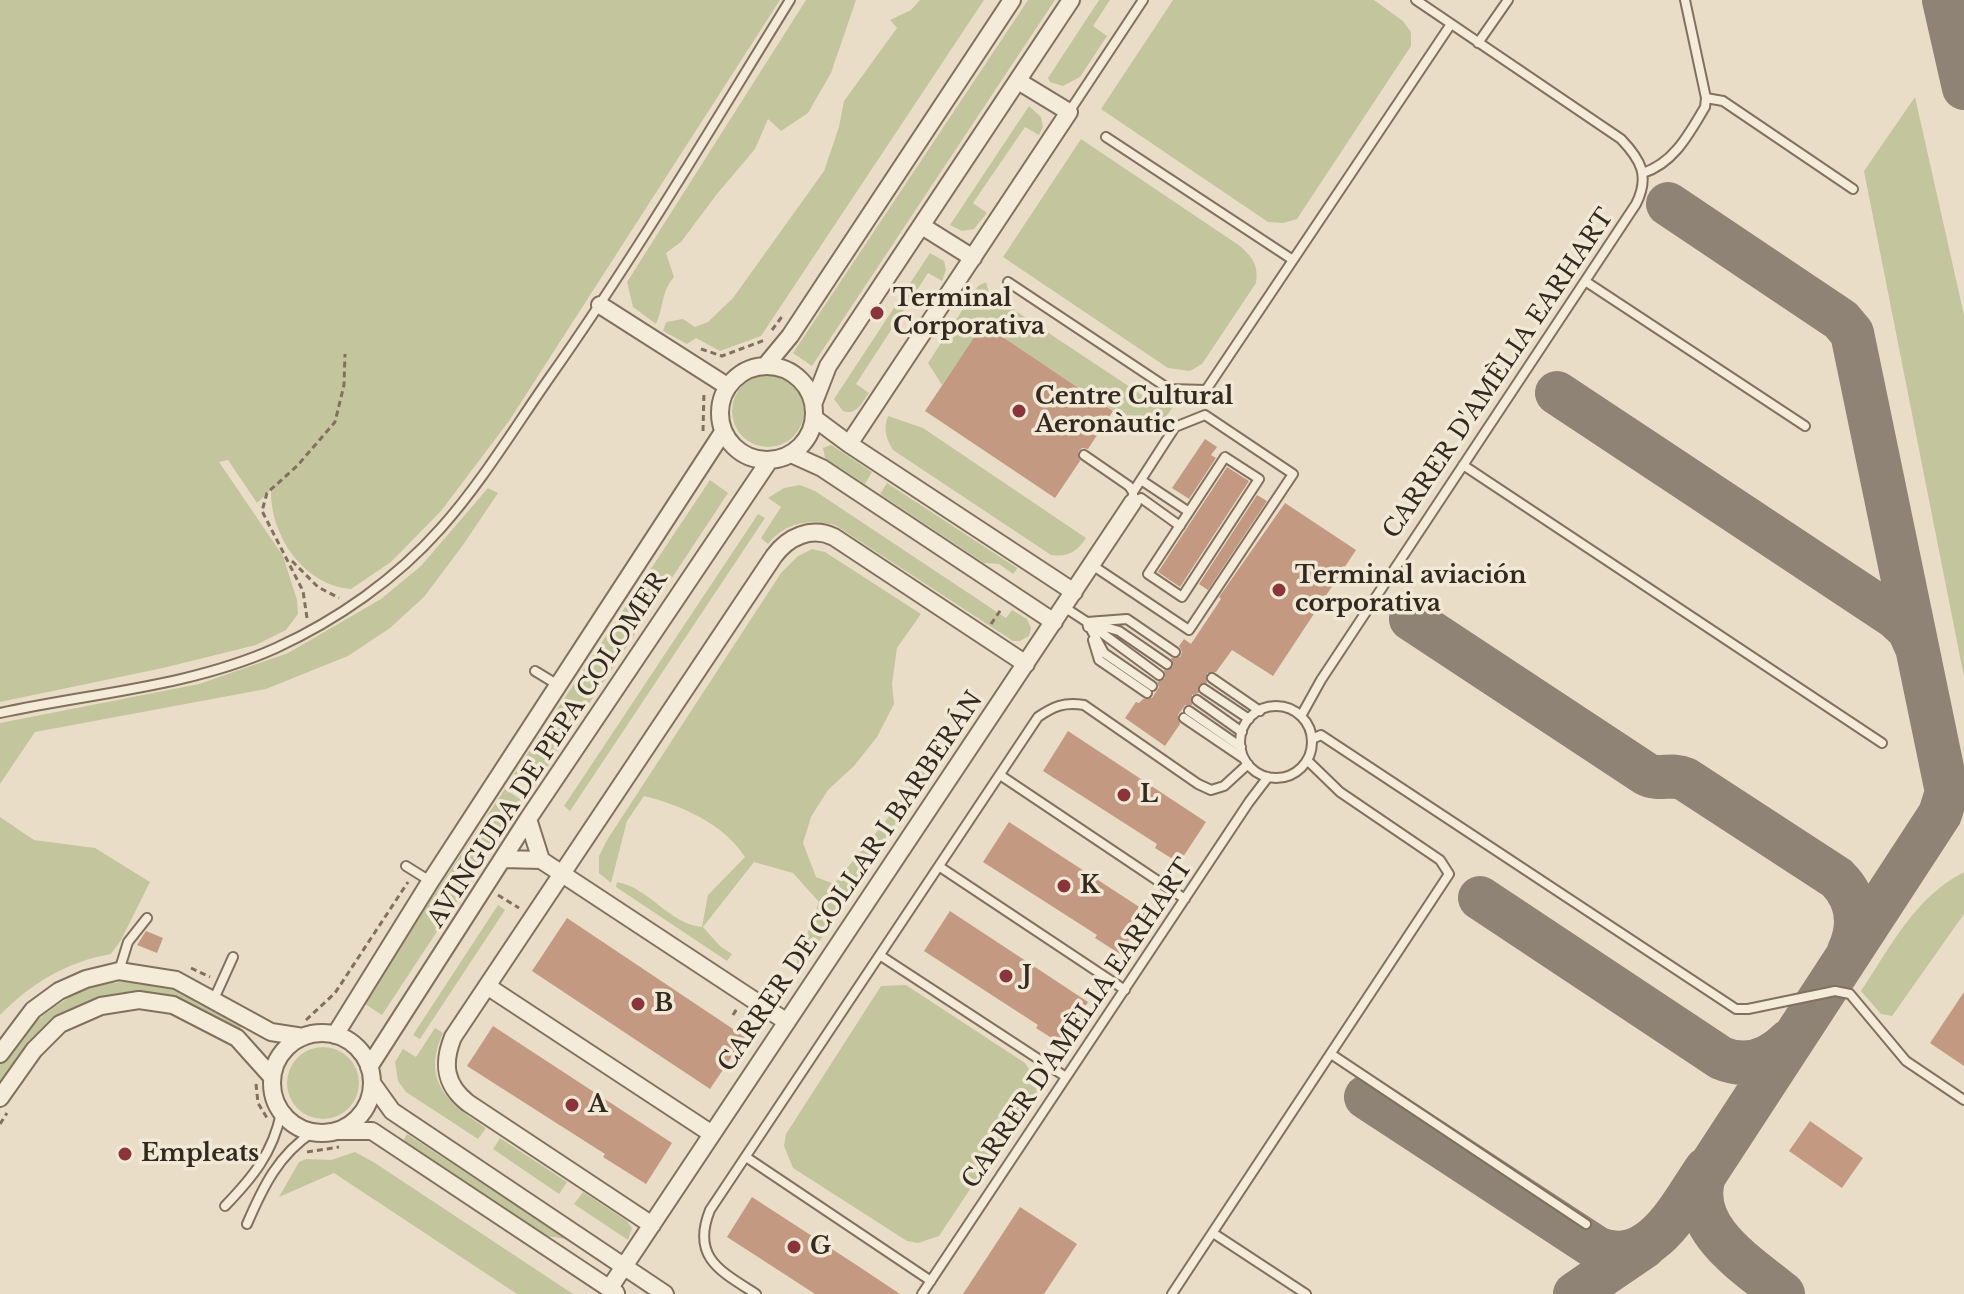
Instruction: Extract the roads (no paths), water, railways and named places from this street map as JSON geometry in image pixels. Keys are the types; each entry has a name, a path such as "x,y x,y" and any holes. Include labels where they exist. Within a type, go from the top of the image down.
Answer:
{"street":[{"path":"766,365 790,336 1012,0"},
{"path":"1071,0 828,366 814,410 807,440 791,454 769,461 746,456 733,446 720,422 720,402 727,386 743,371 766,365 782,367 795,374 809,389 814,410 849,444 1074,592"},
{"path":"849,444 1069,112 1018,81"},
{"path":"922,226 973,258"},
{"path":"600,305 727,386"},
{"name":"AVINGUDA DE PEPA COLOMER","path":"335,1035 430,882 723,432"},
{"path":"791,454 822,468 1054,622"},
{"name":"AVINGUDA DE PEPA COLOMER","path":"371,1075 528,819 769,461"},
{"name":"CARRER DE COLLAR I BARBERÁN","path":"613,1291 624,1267 1092,565 1133,497"},
{"path":"652,1225 455,1093 448,1079 446,1057 453,1037 487,986 784,542 815,533 834,537 1026,664"},
{"path":"528,819 541,860"},
{"path":"503,859 541,860 787,1022"},
{"path":"0,1054 33,1010 59,991 86,979 119,971 176,980 271,1032 299,1030 335,1035 346,1039 359,1050 392,1111 665,1294"},
{"path":"487,986 712,1134"},
{"path":"4,1105 34,1050 60,1024 101,1006 139,1000 173,1005 237,1038 272,1092 275,1119 343,1138 372,1131 613,1291"},
{"path":"264,1078 299,1030"},
{"path":"343,1138 363,1112 370,1096 371,1075"}],"lane":[{"path":"0,713 226,667 277,648 353,606 398,570 441,529 486,471 600,305 790,0"},
{"path":"1069,112 1143,0"},
{"path":"1416,0 1621,139 1643,173 1660,167 1672,158 1705,107 1706,98 1685,0"},
{"path":"1478,43 1508,0"},
{"path":"1008,282 1169,389 1206,390 1451,24"},
{"path":"1706,98 1723,101 1853,189"},
{"path":"1106,137 1293,260"},
{"name":"CARRER D'AMÈLIA EARHART","path":"1301,716 1321,680 1636,204 1645,182 1643,173"},
{"path":"1585,281 1805,426"},
{"path":"1092,565 1189,630 1293,474 1205,415 1175,427 1133,497"},
{"path":"1084,455 1129,486 1133,497"},
{"path":"1225,457 1259,479 1182,597 1148,574 1180,526 1225,457"},
{"path":"1463,465 1882,743"},
{"path":"1141,480 1189,512"},
{"path":"1133,497 1141,498 1180,526"},
{"path":"1064,607 1159,675"},
{"path":"1087,622 1127,619 1175,652"},
{"path":"1087,622 1119,631 1167,664"},
{"path":"1087,622 1102,656 1149,689"},
{"path":"535,671 558,685"},
{"path":"1212,678 1260,711"},
{"path":"1204,689 1249,719"},
{"path":"1197,700 1242,732"},
{"path":"756,1294 716,1267 707,1252 703,1235 710,1210 1038,717 1066,702 1084,705 1211,790 1224,786 1247,762"},
{"path":"1241,747 1187,715 1258,773 1268,777 1287,776 1307,760 1312,739 1310,729 1301,716 1283,707 1272,706 1260,711 1249,719 1242,732 1241,747 1247,762"},
{"path":"1312,739 1321,735 1736,1009 1835,991 1850,994 1906,1061 1964,1100"},
{"path":"1172,1294 1449,874 1440,860 1340,792 1307,760"},
{"path":"1000,775 1185,899"},
{"name":"CARRER D'AMÈLIA EARHART","path":"922,1294 1268,777"},
{"path":"406,866 430,882"},
{"path":"940,867 1125,990"},
{"path":"119,971 128,942 147,918"},
{"path":"881,956 1066,1077"},
{"path":"214,999 233,957"},
{"path":"1331,1054 1586,1224"},
{"path":"225,1206 266,1158 274,1141 275,1119"},
{"path":"247,1224 276,1165 288,1151 313,1132"},
{"path":"746,1157 931,1281"},
{"path":"1213,1233 1306,1294"}],"place":[{"name":"Terminal Corporativa","path":"877,313"},
{"name":"Centre Cultural Aeronàutic","path":"1019,411"},
{"name":"Terminal aviación corporativa","path":"1279,590"},
{"name":"L","path":"1124,795"},
{"name":"K","path":"1064,886"},
{"name":"J","path":"1006,976"},
{"name":"B","path":"638,1004"},
{"name":"A","path":"572,1105"},
{"name":"Empleats","path":"125,1154"},
{"name":"G","path":"794,1247"}]}
